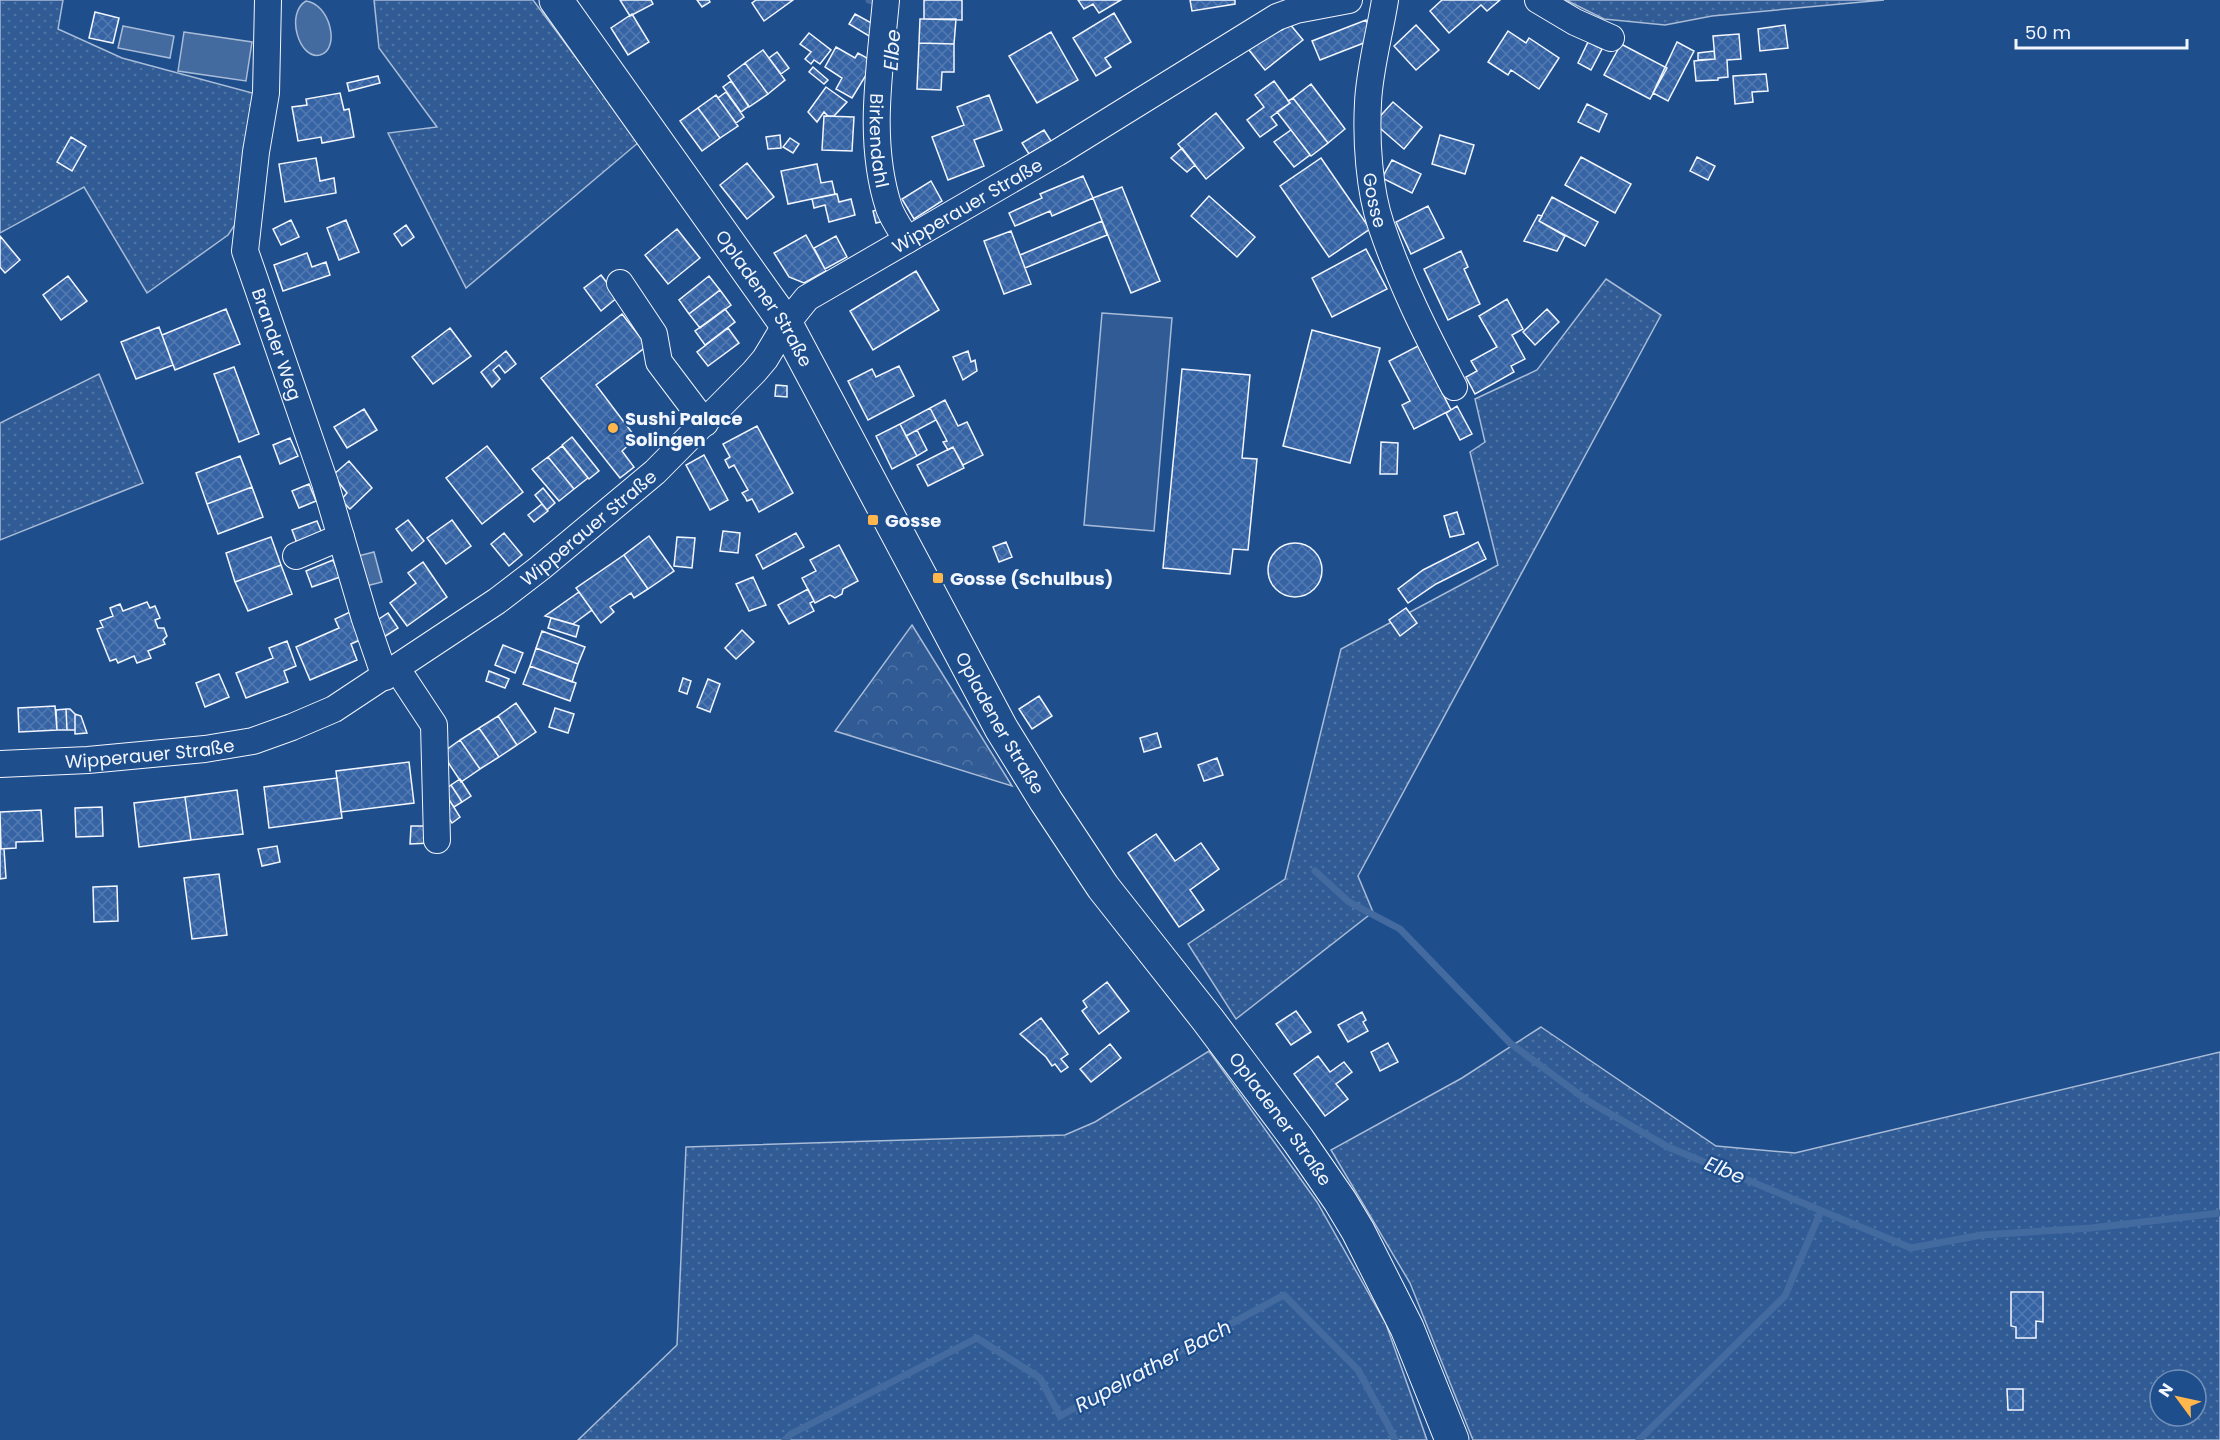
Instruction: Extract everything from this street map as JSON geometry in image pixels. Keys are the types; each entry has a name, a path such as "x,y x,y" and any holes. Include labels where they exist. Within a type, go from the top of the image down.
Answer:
{"main road":[{"name":"Opladener Straße","path":"555,0 786,324 1001,728 1046,801 1103,887 1208,1020 1312,1160 1358,1231 1407,1328 1452,1440"}],"street":[{"name":"Brander Weg","path":"268,0 266,93 244,250 291,383 341,537 391,673 434,725 437,840"},
{"name":"Birkendahl","path":"886,0 876,150 890,210 907,240"},
{"name":"Wipperauer Straße","path":"0,764 205,749 253,741 334,709 497,602 655,472 765,359 786,324 807,298 1057,153 1277,17 1296,10 1349,0"},
{"name":"Gosse","path":"1385,0 1368,101 1368,132 1374,191 1380,224 1415,312 1454,387"},
{"path":"1538,0 1575,22 1611,38"},
{"path":"620,283 654,334 659,363 705,423"},
{"path":"296,556 341,537"}],"green space":[{"path":"0,0 63,0 58,29 122,58 256,94 240,217 228,235 147,293 84,187 0,233"},
{"path":"374,0 533,0 639,142 466,288 388,133 437,127 379,48"},
{"path":"1566,0 1884,0 1712,16 1665,25 1604,19"},
{"path":"1606,279 1661,315 1358,876 1373,912 1236,1019 1188,944 1285,879 1341,649 1498,565 1470,452 1485,442 1475,399 1537,370"},
{"path":"1102,313 1172,318 1154,531 1084,525"},
{"path":"99,374 143,483 0,540 0,423"},
{"path":"912,625 1012,786 835,731"},
{"path":"1541,1027 1716,1146 1795,1153 2220,1052 2220,1440 1473,1440 1410,1283 1331,1150 1462,1078"},
{"path":"1209,1051 1317,1202 1386,1324 1427,1440 578,1440 677,1345 686,1147 1065,1135 1095,1122"}],"shaded area":[{"path":"306,1 321,10 330,27 330,44 320,55 313,55 306,50 297,34 296,15"},
{"path":"123,26 174,36 170,58 118,48"},
{"path":"184,32 252,42 246,81 178,71"},
{"path":"374,552 382,582 366,586 358,556"}],"building":[{"path":"620,0 651,0 653,4 630,16"},
{"path":"697,0 709,0 710,2 702,7"},
{"path":"756,0 793,0 764,21 752,3"},
{"path":"924,0 962,0 962,20 924,19"},
{"path":"1078,0 1121,0 1099,13 1093,4 1084,9"},
{"path":"1190,0 1235,0 1235,4 1192,11"},
{"path":"1442,0 1500,0 1487,11 1481,5 1449,33 1430,11"},
{"path":"95,12 119,18 113,43 89,38"},
{"path":"1114,13 1131,42 1105,58 1111,67 1096,76 1073,38"},
{"path":"632,14 649,42 628,55 611,28"},
{"path":"855,14 875,25 869,36 849,24"},
{"path":"920,19 956,19 954,44 919,43"},
{"path":"1366,20 1374,39 1320,60 1312,41"},
{"path":"1289,23 1303,40 1265,70 1249,50 1279,26 1282,30"},
{"path":"1416,25 1439,50 1416,70 1394,46"},
{"path":"1785,25 1788,48 1760,51 1758,29"},
{"path":"1508,31 1526,43 1529,38 1559,58 1539,89 1511,70 1508,75 1488,62"},
{"path":"1051,32 1078,80 1037,103 1009,56"},
{"path":"809,33 831,50 820,64 814,60 811,64 805,59 811,52 800,44"},
{"path":"1739,34 1741,59 1727,60 1728,77 1696,81 1694,61 1715,59 1713,36"},
{"path":"1588,42 1602,49 1591,70 1578,63"},
{"path":"1677,42 1694,51 1668,101 1653,93"},
{"path":"919,43 954,44 954,72 942,72 941,90 917,89"},
{"path":"1621,44 1667,68 1650,99 1604,75"},
{"path":"836,47 855,58 858,53 874,62 852,98 836,89 842,78 825,67"},
{"path":"763,50 785,80 768,94 745,63"},
{"path":"1714,51 1715,59 1698,60 1698,53"},
{"path":"777,52 789,68 781,74 769,58"},
{"path":"745,63 768,94 749,107 728,76"},
{"path":"813,67 828,80 824,84 809,72"},
{"path":"1766,74 1768,91 1752,92 1753,102 1735,104 1733,76"},
{"path":"378,76 380,83 349,91 347,83"},
{"path":"731,81 749,106 741,112 723,87"},
{"path":"1274,81 1290,103 1271,117 1277,125 1260,137 1247,120 1264,107 1255,95"},
{"path":"1311,84 1345,129 1328,143 1293,98"},
{"path":"826,87 847,102 834,116 828,116 824,112 817,122 808,112"},
{"path":"726,92 744,117 736,123 718,98"},
{"path":"340,93 344,110 349,109 354,137 322,143 321,137 298,141 292,107 307,105 306,99"},
{"path":"716,95 738,126 720,138 698,108"},
{"path":"989,95 1002,130 974,140 984,166 948,180 932,137 964,125 957,107"},
{"path":"1293,98 1328,143 1311,156 1277,112"},
{"path":"1393,102 1422,127 1404,149 1374,123"},
{"path":"1587,104 1607,114 1599,132 1578,122"},
{"path":"698,108 720,138 702,151 680,121"},
{"path":"1216,113 1244,148 1206,179 1178,144"},
{"path":"824,116 854,117 852,151 822,150"},
{"path":"1044,130 1051,141 1029,154 1022,143"},
{"path":"1291,130 1310,155 1294,167 1274,142"},
{"path":"780,135 781,148 768,149 766,137"},
{"path":"1440,135 1474,145 1465,174 1432,164"},
{"path":"71,137 86,146 72,171 57,162"},
{"path":"790,138 799,144 793,153 783,147"},
{"path":"1182,148 1195,165 1187,172 1171,158"},
{"path":"1581,157 1631,184 1615,213 1565,185"},
{"path":"1697,157 1715,166 1708,180 1690,171"},
{"path":"316,158 320,181 334,178 336,193 285,202 279,164"},
{"path":"1321,158 1370,229 1329,257 1280,186"},
{"path":"1392,160 1421,174 1412,193 1382,178"},
{"path":"747,163 774,197 747,219 720,185"},
{"path":"817,164 821,183 832,181 835,194 788,204 781,171"},
{"path":"1083,176 1093,198 1052,216 1050,211 1015,226 1009,213 1042,198 1040,194"},
{"path":"931,181 942,201 914,219 902,199"},
{"path":"1122,187 1160,281 1131,293 1093,198"},
{"path":"837,194 839,202 851,199 855,215 829,222 825,205 814,208 812,199"},
{"path":"1209,196 1255,237 1237,257 1191,216"},
{"path":"1552,197 1598,222 1585,246 1539,221"},
{"path":"1428,206 1444,238 1411,254 1396,222"},
{"path":"881,209 885,221 876,223 873,211"},
{"path":"1538,215 1542,216 1539,221 1565,236 1557,251 1524,241"},
{"path":"291,220 299,237 281,245 273,229"},
{"path":"346,220 359,252 339,260 327,228"},
{"path":"1102,221 1107,235 1025,268 1020,255"},
{"path":"406,225 414,237 402,246 394,234"},
{"path":"677,229 700,258 668,284 645,255"},
{"path":"1011,231 1031,284 1004,294 984,241"},
{"path":"806,235 826,271 804,283 789,277 774,253"},
{"path":"0,236 20,260 5,273 0,267"},
{"path":"836,236 847,257 825,269 814,248"},
{"path":"1366,249 1387,289 1332,317 1312,278"},
{"path":"1461,251 1468,267 1464,269 1480,304 1448,320 1424,269"},
{"path":"307,253 312,267 326,262 330,275 283,291 274,265"},
{"path":"916,271 939,310 873,350 850,311"},
{"path":"601,275 618,297 601,311 584,288"},
{"path":"68,276 87,301 61,320 43,295"},
{"path":"709,276 720,290 689,314 679,300"},
{"path":"720,290 731,305 700,328 689,314"},
{"path":"1507,299 1523,329 1512,335 1525,359 1511,366 1514,372 1475,394 1466,377 1477,371 1471,361 1497,347 1479,316"},
{"path":"226,309 240,344 175,370 162,335"},
{"path":"725,309 735,322 705,345 695,331"},
{"path":"1547,309 1559,322 1535,345 1523,332"},
{"path":"622,314 647,346 596,385 636,438 622,451 634,467 620,478 541,378"},
{"path":"159,327 173,365 136,379 121,342"},
{"path":"450,328 471,356 433,384 412,357"},
{"path":"728,328 739,343 708,366 697,352"},
{"path":"1312,330 1380,348 1350,463 1283,446"},
{"path":"1418,346 1451,410 1414,429 1402,405 1410,401 1389,361"},
{"path":"506,351 516,364 505,373 499,365 493,370 500,379 492,387 481,372"},
{"path":"968,351 971,362 975,360 977,371 963,380 953,357"},
{"path":"899,366 914,396 868,420 848,381 872,369 876,377"},
{"path":"234,367 259,434 239,442 214,374"},
{"path":"1182,369 1250,375 1242,458 1257,459 1248,550 1233,549 1230,574 1163,568"},
{"path":"776,385 787,386 787,397 775,396"},
{"path":"945,400 958,426 967,422 983,455 963,465 953,447 948,450 943,442 947,441 930,408"},
{"path":"1457,406 1472,434 1460,440 1446,413"},
{"path":"930,408 936,420 906,436 900,424"},
{"path":"364,409 377,430 347,448 334,427"},
{"path":"900,424 917,456 892,469 876,436"},
{"path":"757,426 793,493 759,512 752,499 747,501 742,493 748,490 734,465 729,468 725,460 730,457 723,444"},
{"path":"917,430 927,450 917,456 906,436"},
{"path":"572,437 599,471 589,479 562,445"},
{"path":"290,438 298,456 280,464 273,445"},
{"path":"1381,442 1398,443 1397,474 1380,474"},
{"path":"487,446 523,492 482,524 446,478"},
{"path":"562,446 588,478 574,489 548,457"},
{"path":"953,447 964,468 928,486 917,465"},
{"path":"704,455 728,500 710,510 686,465"},
{"path":"240,456 252,487 207,504 196,473"},
{"path":"548,457 574,489 559,501 532,469"},
{"path":"349,461 372,488 350,509 341,500 347,493 333,475"},
{"path":"309,484 316,501 299,508 292,491"},
{"path":"252,487 263,517 218,534 207,504"},
{"path":"543,488 555,503 547,510 535,495"},
{"path":"542,504 548,511 534,522 528,515"},
{"path":"1457,512 1464,534 1450,537 1444,516"},
{"path":"408,520 424,541 412,551 396,529"},
{"path":"452,520 471,546 446,564 427,538"},
{"path":"317,521 323,536 298,546 292,530"},
{"path":"723,531 740,533 738,553 720,551"},
{"path":"504,533 522,555 509,566 491,544"},
{"path":"796,533 804,547 763,569 756,555"},
{"path":"649,536 674,571 648,589 624,555"},
{"path":"271,537 281,565 235,582 226,553"},
{"path":"677,537 695,538 692,568 674,566"},
{"path":"1006,542 1012,557 999,562 993,547"},
{"path":"1478,542 1486,559 1436,584 1408,603 1398,589 1423,570"},
{"path":"1295,543 1305,545 1314,551 1320,560 1322,570 1320,580 1314,589 1305,595 1295,597 1285,595 1276,589 1270,580 1268,570 1270,560 1276,551 1285,545"},
{"path":"839,545 858,581 843,589 842,594 835,598 830,595 815,603 802,578 816,571 810,560"},
{"path":"624,555 648,589 634,598 631,593 610,607 614,612 601,623 576,588"},
{"path":"333,560 340,577 312,587 306,571"},
{"path":"423,562 447,597 407,626 390,603 416,583 408,573"},
{"path":"281,565 292,594 248,611 235,582"},
{"path":"753,577 766,605 749,611 736,584"},
{"path":"808,589 814,601 810,603 814,611 789,624 778,605"},
{"path":"579,592 592,610 573,624 545,616"},
{"path":"147,602 150,608 155,606 160,618 155,620 158,628 164,628 167,636 163,640 165,644 148,651 151,658 137,663 134,656 118,663 116,659 110,661 97,629 103,627 100,621 113,616 110,608 120,604 123,611"},
{"path":"1406,608 1417,623 1400,636 1389,620"},
{"path":"350,612 362,639 351,644 357,660 310,680 296,647 339,628 335,619"},
{"path":"388,613 398,628 384,637 373,623"},
{"path":"551,618 579,626 576,637 548,628"},
{"path":"742,630 754,642 736,659 725,648"},
{"path":"542,631 585,647 578,664 536,648"},
{"path":"287,641 296,666 284,671 288,682 246,698 236,673 273,658 269,648"},
{"path":"503,645 523,653 515,673 495,665"},
{"path":"536,648 578,664 572,682 530,666"},
{"path":"530,666 576,683 570,701 523,684"},
{"path":"489,671 509,679 505,688 486,681"},
{"path":"219,674 229,697 205,707 196,683"},
{"path":"683,678 691,681 687,694 679,691"},
{"path":"708,679 720,684 710,712 697,707"},
{"path":"1039,696 1052,716 1032,729 1019,709"},
{"path":"516,703 536,732 517,745 498,716"},
{"path":"55,706 57,730 19,732 18,708"},
{"path":"555,708 574,714 568,733 549,727"},
{"path":"66,709 67,730 57,730 56,710"},
{"path":"66,709 70,709 75,714 75,730 67,730"},
{"path":"75,714 81,716 87,733 75,734"},
{"path":"498,716 517,745 499,757 479,728"},
{"path":"479,728 499,757 480,769 460,740"},
{"path":"1157,733 1161,747 1144,752 1140,738"},
{"path":"460,740 480,769 461,782 442,753"},
{"path":"1217,758 1223,775 1204,781 1198,765"},
{"path":"409,762 414,803 341,812 336,771"},
{"path":"337,778 342,818 269,828 264,787"},
{"path":"460,779 471,796 462,802 451,785"},
{"path":"451,785 462,802 454,807 443,791"},
{"path":"237,790 243,834 191,840 185,797"},
{"path":"185,797 191,840 139,847 134,803"},
{"path":"450,801 460,817 452,823 441,807"},
{"path":"102,807 103,836 76,837 75,808"},
{"path":"41,810 43,841 16,842 16,848 1,849 0,812"},
{"path":"411,826 431,826 431,843 410,844"},
{"path":"1156,834 1175,861 1201,843 1219,869 1190,890 1204,910 1179,927 1128,853"},
{"path":"0,841 1,849 4,849 6,878 0,879"},
{"path":"277,846 280,862 262,866 258,849"},
{"path":"219,874 227,935 192,939 184,878"},
{"path":"117,886 118,921 94,922 93,887"},
{"path":"1107,982 1129,1011 1099,1034 1082,1011 1087,1007 1083,1001"},
{"path":"1296,1011 1311,1032 1291,1045 1276,1024"},
{"path":"1362,1012 1366,1020 1363,1022 1368,1031 1348,1042 1338,1025"},
{"path":"1041,1018 1068,1054 1061,1059 1068,1067 1061,1072 1020,1034"},
{"path":"1388,1043 1398,1062 1380,1071 1371,1052"},
{"path":"1110,1044 1121,1058 1091,1082 1080,1069"},
{"path":"1318,1056 1330,1072 1344,1062 1352,1072 1336,1084 1348,1099 1325,1116 1294,1074"},
{"path":"2011,1292 2043,1292 2043,1322 2036,1321 2036,1338 2016,1338 2016,1327 2011,1326"},
{"path":"2007,1389 2023,1389 2023,1410 2008,1410"}],"waterway":[{"name":"Elbe","path":"869,0 873,1"},
{"name":"Elbe","path":"1315,871 1349,902 1400,929 1510,1043 1588,1101 1668,1147 1911,1248 1982,1235 2091,1228 2220,1213"},
{"name":"Rupelrather Bach","path":"1639,1440 1785,1296 1821,1211"},
{"name":"Rupelrather Bach","path":"785,1440 791,1434 977,1338 1040,1378 1060,1416 1284,1295 1358,1370 1395,1440"}],"place":[{"name":"Sushi Palace Solingen","path":"613,428"},
{"name":"Gosse","path":"873,520"},
{"name":"Gosse (Schulbus)","path":"938,578"}]}
